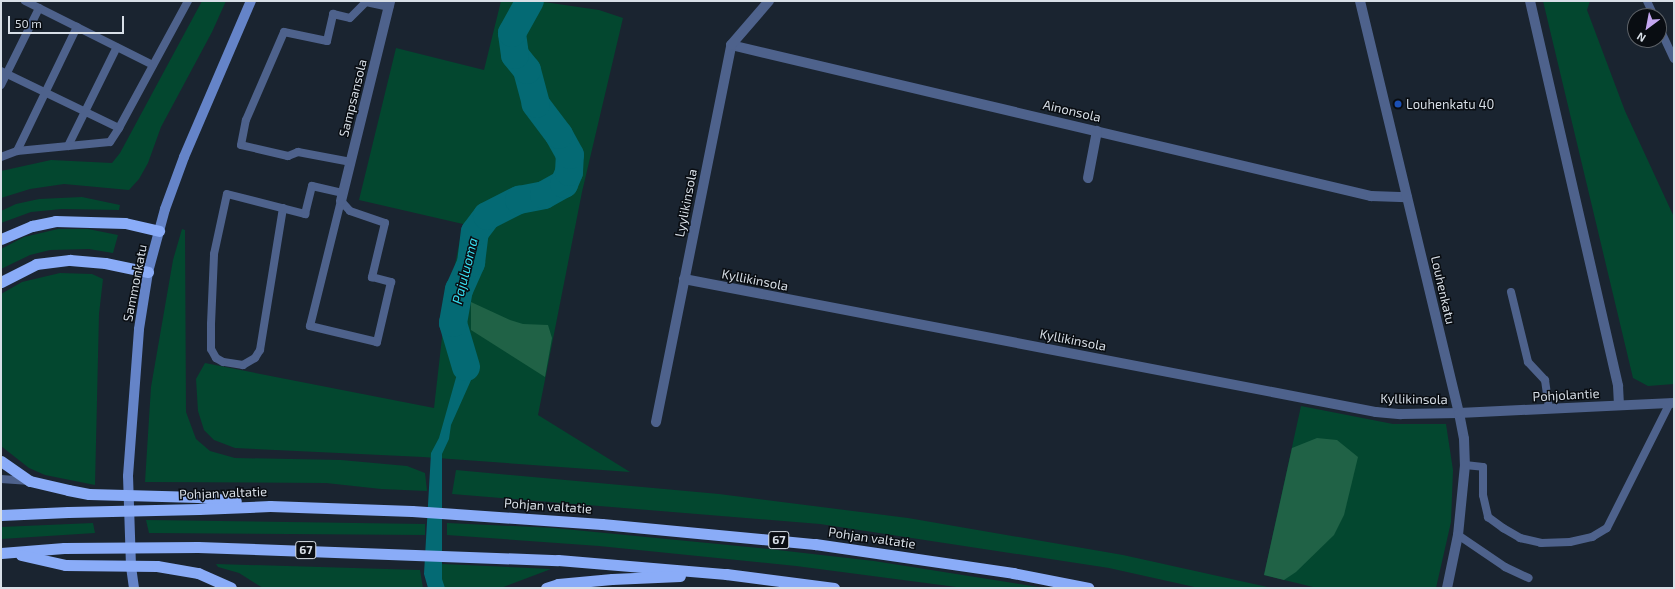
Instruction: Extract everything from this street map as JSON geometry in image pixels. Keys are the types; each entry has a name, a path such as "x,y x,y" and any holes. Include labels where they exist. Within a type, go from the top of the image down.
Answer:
{"highway":[{"path":"1,239 32,226 55,221 125,223 159,231"},
{"path":"1,282 36,264 70,260 105,263 148,272"},
{"path":"1,462 30,481 89,494 198,497 270,506"},
{"name":"Pohjan valtatie","path":"1,515 270,506 412,511 602,524 815,544 1014,573 1089,588"},
{"name":"67","path":"6,552 64,548 198,547 414,553 558,560 726,574 834,588"},
{"path":"6,552 65,565 157,566 198,573 231,588"},
{"path":"546,588 558,584 612,579 726,574"}],"main road":[{"name":"Sammonkatu","path":"134,588 130,566 128,476 139,329 148,272 159,231 184,157 251,1"}],"street":[{"name":"Lyylikinsola","path":"656,422 731,45 769,1"},
{"name":"Louhenkatu","path":"1360,1 1464,439 1465,465 1458,535 1447,588"},
{"path":"1530,1 1616,379 1619,405"},
{"name":"Sampsansola","path":"342,197 389,4"},
{"name":"Ainonsola","path":"731,45 1372,196 1407,197"},
{"path":"1088,178 1097,131"},
{"name":"Kyllikinsola","path":"684,279 1376,412 1401,414 1459,413"},
{"name":"Pohjolantie","path":"1459,413 1672,403"}],"lane":[{"path":"25,1 153,65"},
{"path":"1,157 17,151 110,142 120,128 188,1"},
{"path":"350,162 298,152 288,156 241,145 246,120 284,32 327,41 333,14 350,18 366,2 389,4"},
{"path":"1,85 4,72 39,8"},
{"path":"17,151 44,92 77,27"},
{"path":"1667,44 1674,59"},
{"path":"68,146 117,47"},
{"path":"4,72 120,128"},
{"path":"283,208 260,350 255,358 243,365 223,362 216,358 211,349 211,324 214,254 227,194 283,208 305,214 312,186 342,197 350,211 385,223 372,276 391,282 376,342 310,326 342,197"},
{"path":"1511,292 1528,362 1546,380 1549,409"},
{"path":"1465,465 1483,467 1483,495 1488,517 1520,538 1541,542 1570,542 1592,537 1607,528 1672,403"},
{"path":"1,479 30,481"},
{"path":"1458,535 1505,567 1529,578"}],"green space":[{"path":"202,1 226,1 212,32 161,127 148,163 139,179 129,190 64,184 30,189 1,198 1,171 51,160 112,163 120,153"},
{"path":"501,1 537,1 599,10 623,18 582,192 538,415 630,472 423,457 235,448 214,440 204,430 198,411 196,379 205,363 434,408 444,320 463,224 359,200 396,48 484,70"},
{"path":"1543,1 1590,1 1587,10 1625,111 1674,217 1674,384 1648,386 1633,378"},
{"path":"82,197 120,205 119,210 62,209 31,212 1,223 1,211 16,204 39,199"},
{"path":"58,229 88,229 118,235 113,253 89,249 50,250 30,255 1,269 1,249 24,237"},
{"path":"182,229 185,230 186,412 196,439 210,451 235,458 341,460 407,466 425,473 427,491 381,489 326,483 145,482 151,387 173,260"},
{"path":"60,273 92,274 103,279 99,314 95,485 45,475 29,468 1,446 1,294 22,282"},
{"path":"471,302 510,320 523,324 548,325 552,338 545,377 471,330"},
{"path":"1301,406 1393,424 1446,424 1453,470 1451,522 1436,588 1317,588 1264,575"},
{"path":"1317,438 1337,440 1358,457 1344,515 1334,535 1296,572 1284,580 1264,575 1292,448"},
{"path":"456,470 719,494 908,518 1123,555 1272,588 1199,588 1109,568 820,524 452,494"},
{"path":"146,520 425,524 425,535 149,533"},
{"path":"93,523 95,533 1,539 1,527"},
{"path":"447,523 554,528 769,549 874,561 1045,588 964,588 796,566 599,546 447,535"},
{"path":"216,564 420,570 423,588 263,588 239,573 218,567"},
{"path":"442,564 551,569 501,588 442,588"}],"water":[{"path":"461,325 473,357 472,378 451,425 449,439 442,454 442,579 445,588 428,588 424,574 431,453 439,438 457,374 450,338"}],"waterway":[{"name":"Pajuluoma","path":"466,367 453,323 459,290 471,263 475,232 487,216 519,200 544,195 564,184 569,172 570,155 559,135 536,104 527,70 515,55 512,33 530,1"}],"place":[{"name":"Louhenkatu 40","path":"1398,104"}]}
